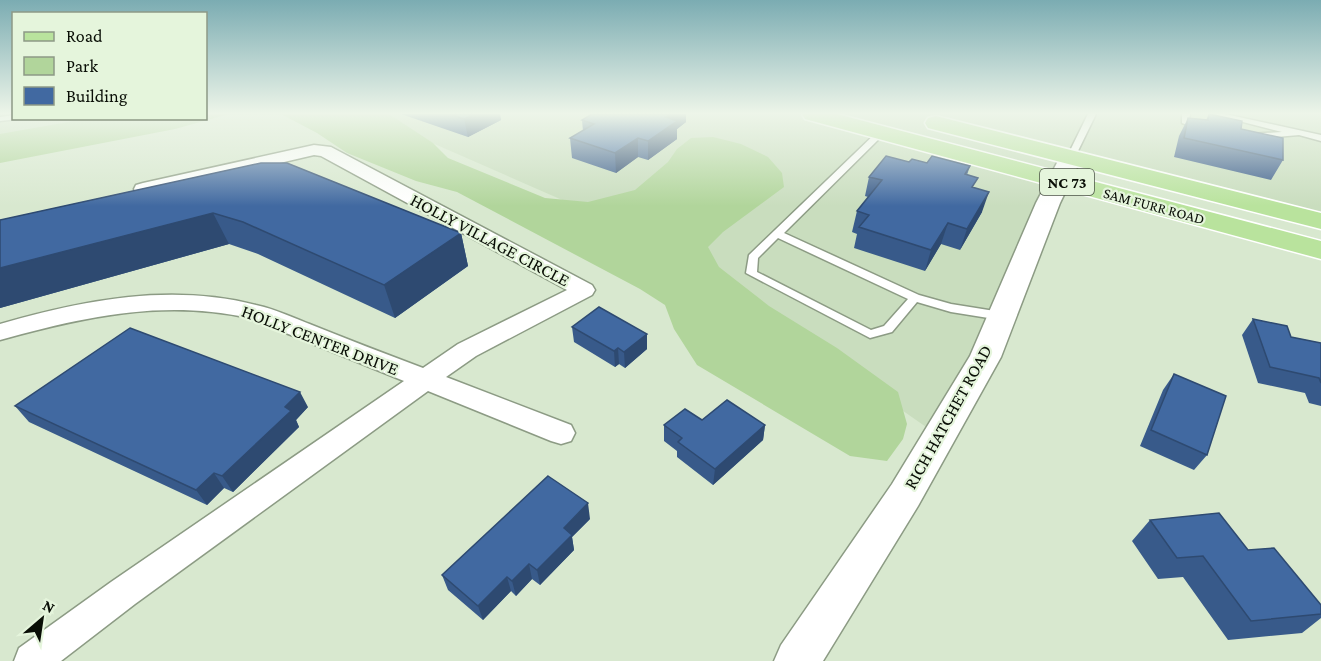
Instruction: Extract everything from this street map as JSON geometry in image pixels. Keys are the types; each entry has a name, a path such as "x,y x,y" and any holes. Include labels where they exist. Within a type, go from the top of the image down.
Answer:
{"main road":[{"name":"SAM FURR ROAD","path":"946,145 1321,221"},
{"name":"SAM FURR ROAD","path":"993,145 1321,250"}],"street":[{"name":"HOLLY VILLAGE CIRCLE","path":"33,661 123,593 467,350 584,290 325,152 314,150 126,193"},
{"name":"RICH HATCHET ROAD","path":"797,661 910,485 985,357 1065,169"},
{"name":"HOLLY CENTER DRIVE","path":"0,332 97,308 152,301 210,302 255,312 561,434"}],"lane":[{"path":"869,145 753,257 751,273 870,334 888,329 915,298"},
{"path":"1065,169 1077,145"},
{"path":"776,233 915,298 951,308 1001,316"}],"shaded area":[{"path":"436,145 1321,145 1321,221 1071,158 939,436 665,245"}],"green space":[{"path":"0,145 93,145 0,163"},
{"path":"335,145 435,145 448,158 545,198 588,202 635,190 668,162 682,145 743,145 768,157 782,173 784,187 723,232 708,247 719,267 769,306 837,348 898,392 907,424 903,439 887,461 850,456 697,365 674,329 665,305 640,289 457,192 416,181 347,153"}],"building":[{"path":"591,145 628,145 615,153"},
{"path":"1215,145 1283,145 1283,160"},
{"path":"886,156 909,162 912,159 927,163 932,156 970,166 965,174 978,178 972,187 989,192 967,229 948,223 931,250 859,227 869,215 857,211 882,180 869,177"},
{"path":"261,163 287,163 461,233 384,285 243,222 213,213 0,268 0,220"},
{"path":"599,307 647,334 624,352 618,348 614,351 572,327"},
{"path":"1253,319 1287,326 1291,337 1321,343 1321,383 1319,378 1270,367"},
{"path":"130,328 300,392 285,407 291,411 222,476 214,473 196,490 15,406"},
{"path":"1174,374 1226,396 1207,455 1151,430"},
{"path":"727,400 765,425 715,469 678,442 682,438 664,425 685,409 702,420"},
{"path":"548,476 588,503 564,528 572,535 537,570 529,564 512,581 507,577 478,606 442,575"},
{"path":"1219,513 1248,550 1274,548 1321,605 1321,614 1251,621 1203,556 1177,558 1150,520"}]}
